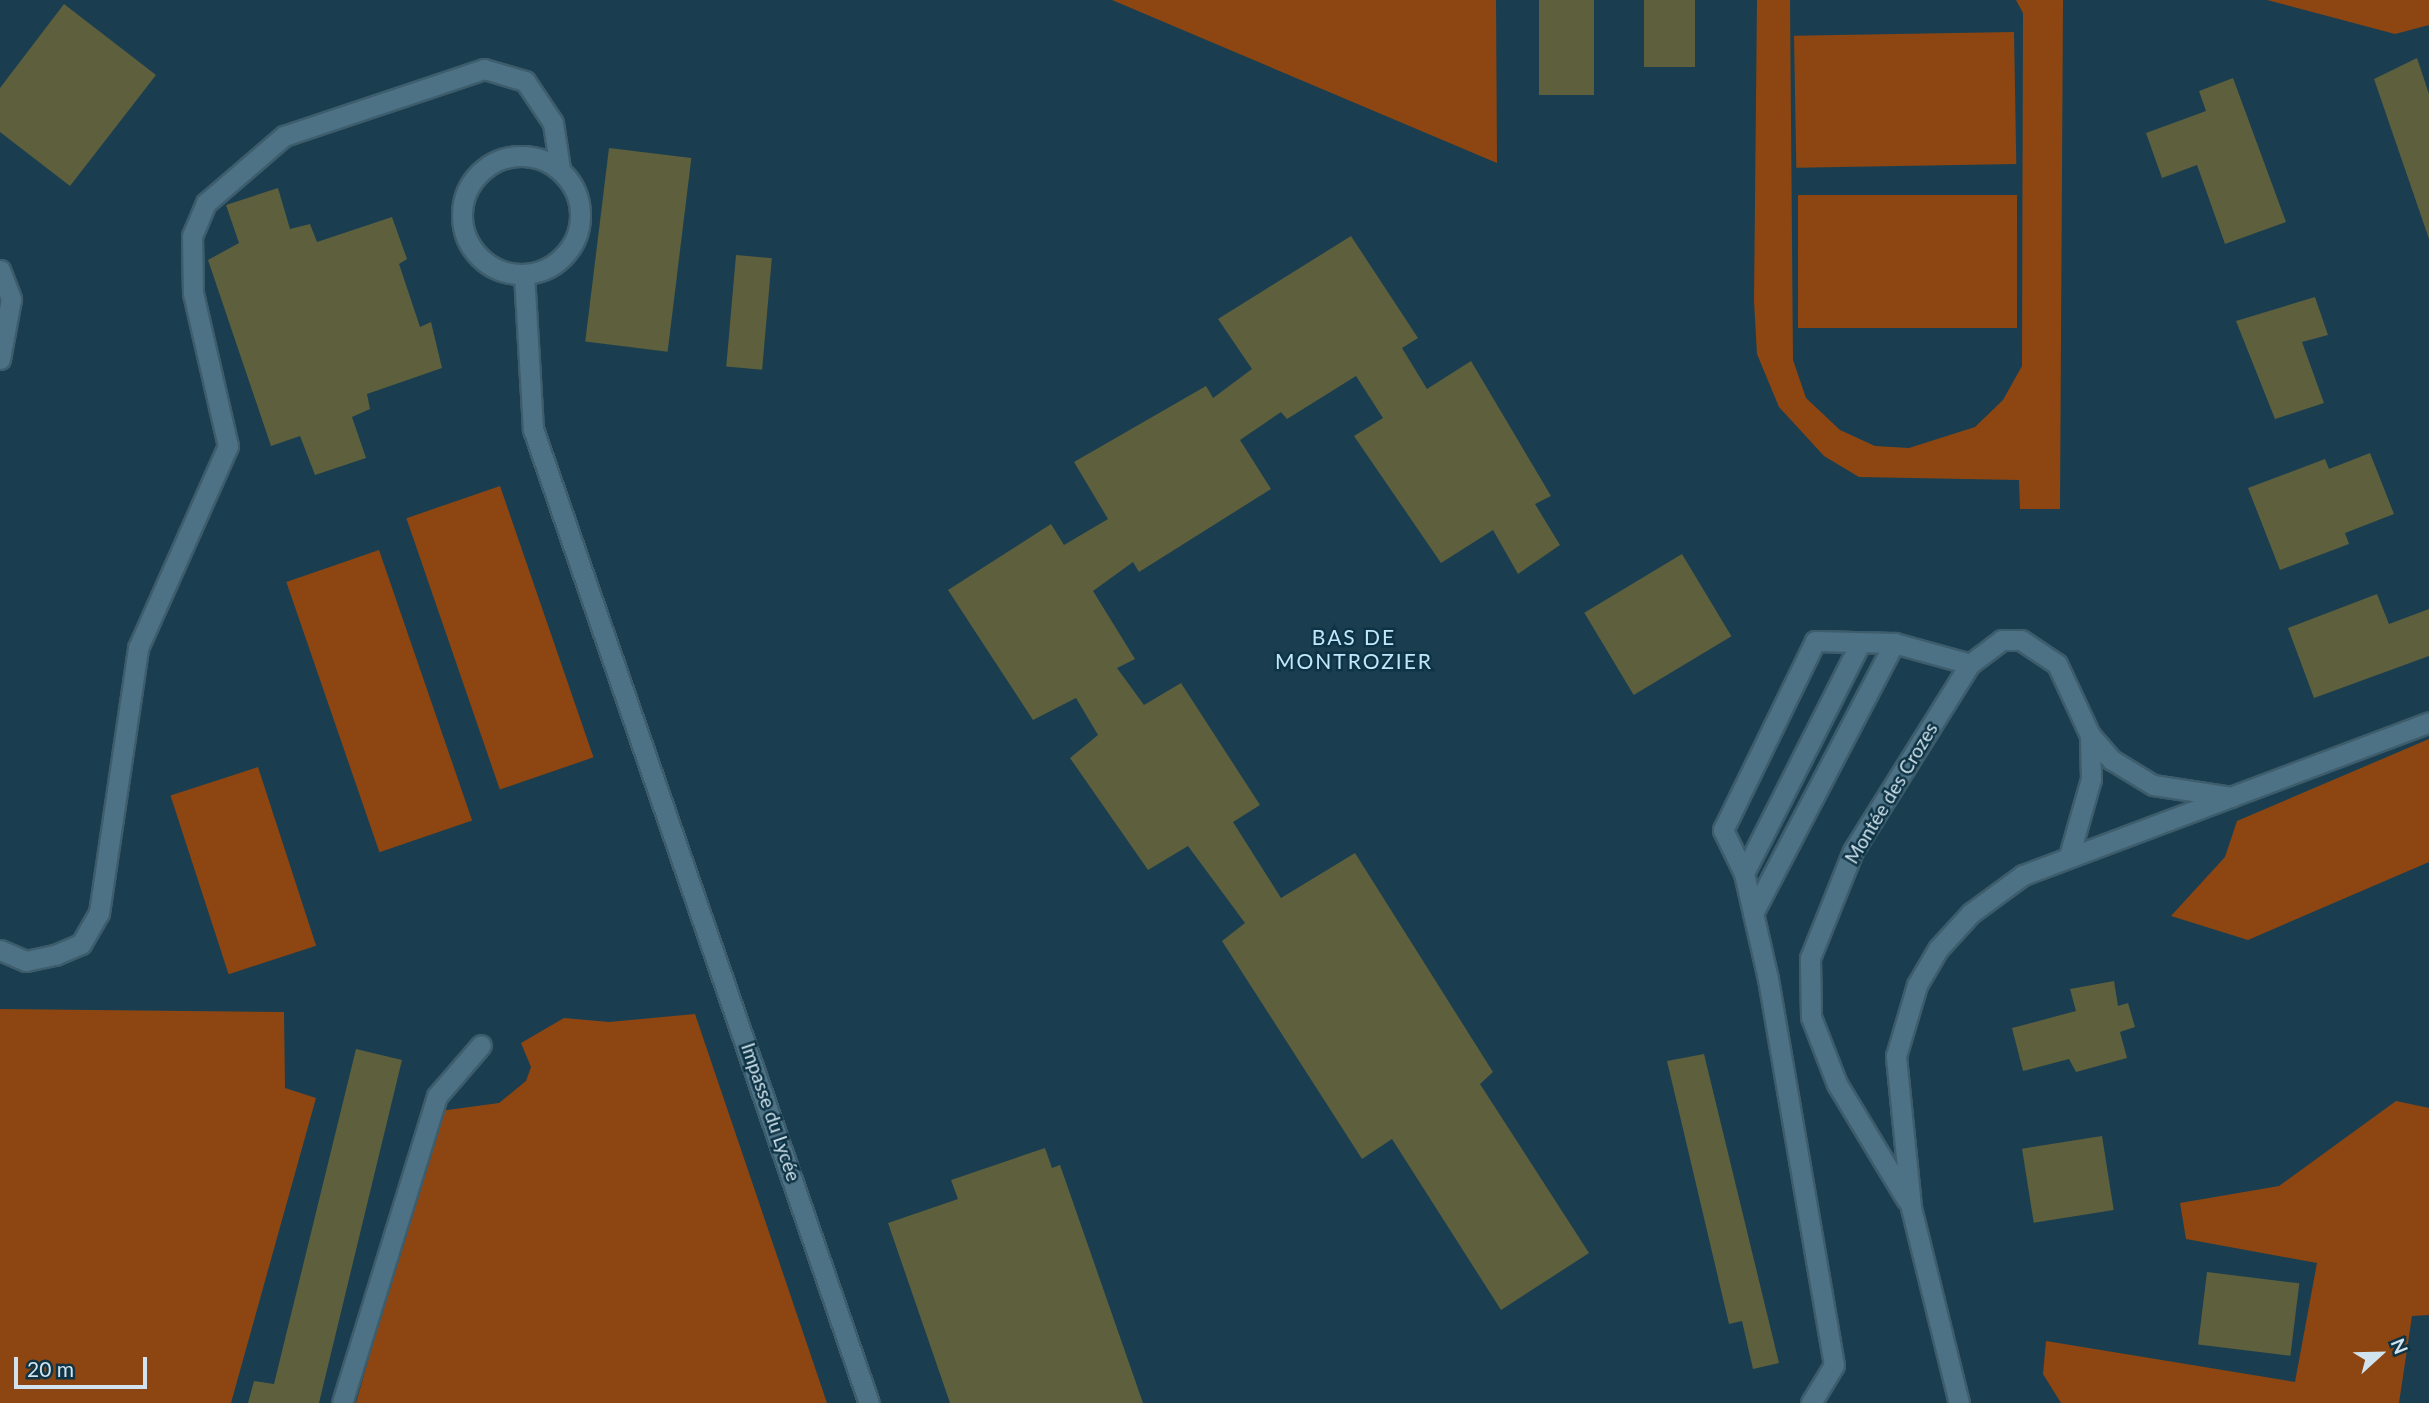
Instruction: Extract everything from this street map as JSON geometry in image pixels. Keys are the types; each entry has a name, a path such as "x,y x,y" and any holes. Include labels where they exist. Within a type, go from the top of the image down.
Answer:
{"street":[{"path":"0,950 26,961 55,955 81,944 99,913 138,648 228,446 193,293 192,236 206,203 284,136 484,69 524,81 553,123 560,169 580,204 574,243 544,270 524,274 505,273 474,251 464,234 464,196 480,172 504,157 543,159 560,169"},
{"path":"0,270 11,299 0,359"},
{"name":"Impasse du Lycée","path":"524,274 533,429 673,821 869,1403"},
{"path":"1811,1403 1834,1364 1754,913 1744,873 1723,830 1815,640 1894,643 1970,664"},
{"name":"Montée des Crozes","path":"1912,1207 1837,1084 1811,1017 1810,958 1853,851 1970,664 2002,640 2021,640 2041,650 2068,681 2090,735 2112,760 2152,785 2239,798"},
{"path":"1744,873 1860,643"},
{"path":"1754,913 1894,643"},
{"name":"Montée des Crozes","path":"1959,1403 1912,1207 1896,1056 1917,985 1938,948 1998,891 2069,856 2239,798 2429,722"},
{"name":"Montée des Crozes","path":"2069,856 2091,779 2090,735"},
{"path":"342,1403 437,1096 481,1045"}],"shaded area":[{"path":"1112,0 1496,0 1497,163"},
{"path":"1757,0 1790,0 1793,360 1806,398 1840,430 1875,446 1909,448 1975,427 2003,400 2022,366 2023,13 2016,0 2063,0 2060,509 2020,509 2019,480 1859,477 1824,456 1779,407 1757,354 1754,301"},
{"path":"2267,0 2429,0 2429,25 2395,34"},
{"path":"2014,32 2016,164 1796,168 1794,36"},
{"path":"1798,195 2017,195 2017,328 1798,328"},
{"path":"500,486 593,757 500,790 406,518"},
{"path":"379,550 472,820 379,852 286,582"},
{"path":"2429,739 2429,862 2248,940 2171,916 2225,857 2237,821"},
{"path":"258,767 316,946 229,974 171,795"},
{"path":"0,1009 284,1012 285,1088 316,1098 231,1403 0,1403"},
{"path":"695,1014 827,1403 356,1403 440,1111 499,1103 526,1081 531,1067 521,1043 564,1018 609,1022"},
{"path":"2396,1101 2429,1108 2429,1315 2412,1316 2399,1403 2061,1403 2043,1374 2046,1341 2295,1382 2317,1263 2186,1239 2180,1203 2279,1186"}],"building":[{"path":"1539,0 1594,0 1594,95 1539,95"},
{"path":"1644,0 1695,0 1695,67 1644,67"},
{"path":"64,4 156,75 70,186 0,132 0,88"},
{"path":"2417,58 2429,94 2429,239 2374,79"},
{"path":"2233,78 2286,222 2225,244 2197,165 2162,178 2146,133 2206,111 2199,91"},
{"path":"609,148 691,158 668,352 585,342"},
{"path":"278,188 290,229 310,224 317,242 392,217 407,259 399,264 420,327 431,322 442,368 367,394 370,409 352,417 366,458 315,475 300,436 271,446 208,260 239,243 226,205"},
{"path":"1351,236 1418,338 1402,348 1427,389 1471,361 1551,496 1535,504 1560,545 1518,574 1493,530 1441,563 1354,436 1383,418 1356,376 1287,419 1281,412 1240,440 1271,489 1139,572 1133,562 1093,591 1135,659 1117,668 1144,705 1181,683 1260,805 1233,822 1281,898 1355,853 1493,1072 1480,1084 1589,1253 1501,1310 1392,1139 1362,1159 1222,941 1245,923 1188,846 1148,870 1070,758 1098,735 1076,698 1033,720 948,590 1051,524 1064,545 1108,519 1074,462 1206,386 1213,398 1252,369 1218,319"},
{"path":"736,255 772,258 762,370 726,367"},
{"path":"2315,297 2328,335 2302,342 2324,403 2275,419 2236,321"},
{"path":"2370,453 2394,514 2345,533 2349,544 2280,570 2248,488 2325,459 2329,469"},
{"path":"1682,554 1731,636 1634,695 1584,613"},
{"path":"2377,594 2389,624 2429,609 2429,656 2314,698 2288,628"},
{"path":"2114,981 2118,1006 2128,1003 2135,1027 2120,1032 2127,1058 2076,1072 2069,1059 2023,1071 2012,1028 2076,1011 2070,989"},
{"path":"356,1049 402,1060 319,1403 248,1403 254,1381 274,1384"},
{"path":"1704,1054 1779,1363 1753,1369 1742,1321 1729,1324 1667,1061"},
{"path":"2102,1136 2114,1210 2034,1223 2022,1149"},
{"path":"1045,1148 1052,1168 1060,1165 1143,1403 950,1403 888,1223 958,1199 951,1180"},
{"path":"2207,1272 2299,1283 2290,1356 2198,1344"}],"district":[{"name":"BAS DE MONTROZIER","path":"1354,649"}]}
